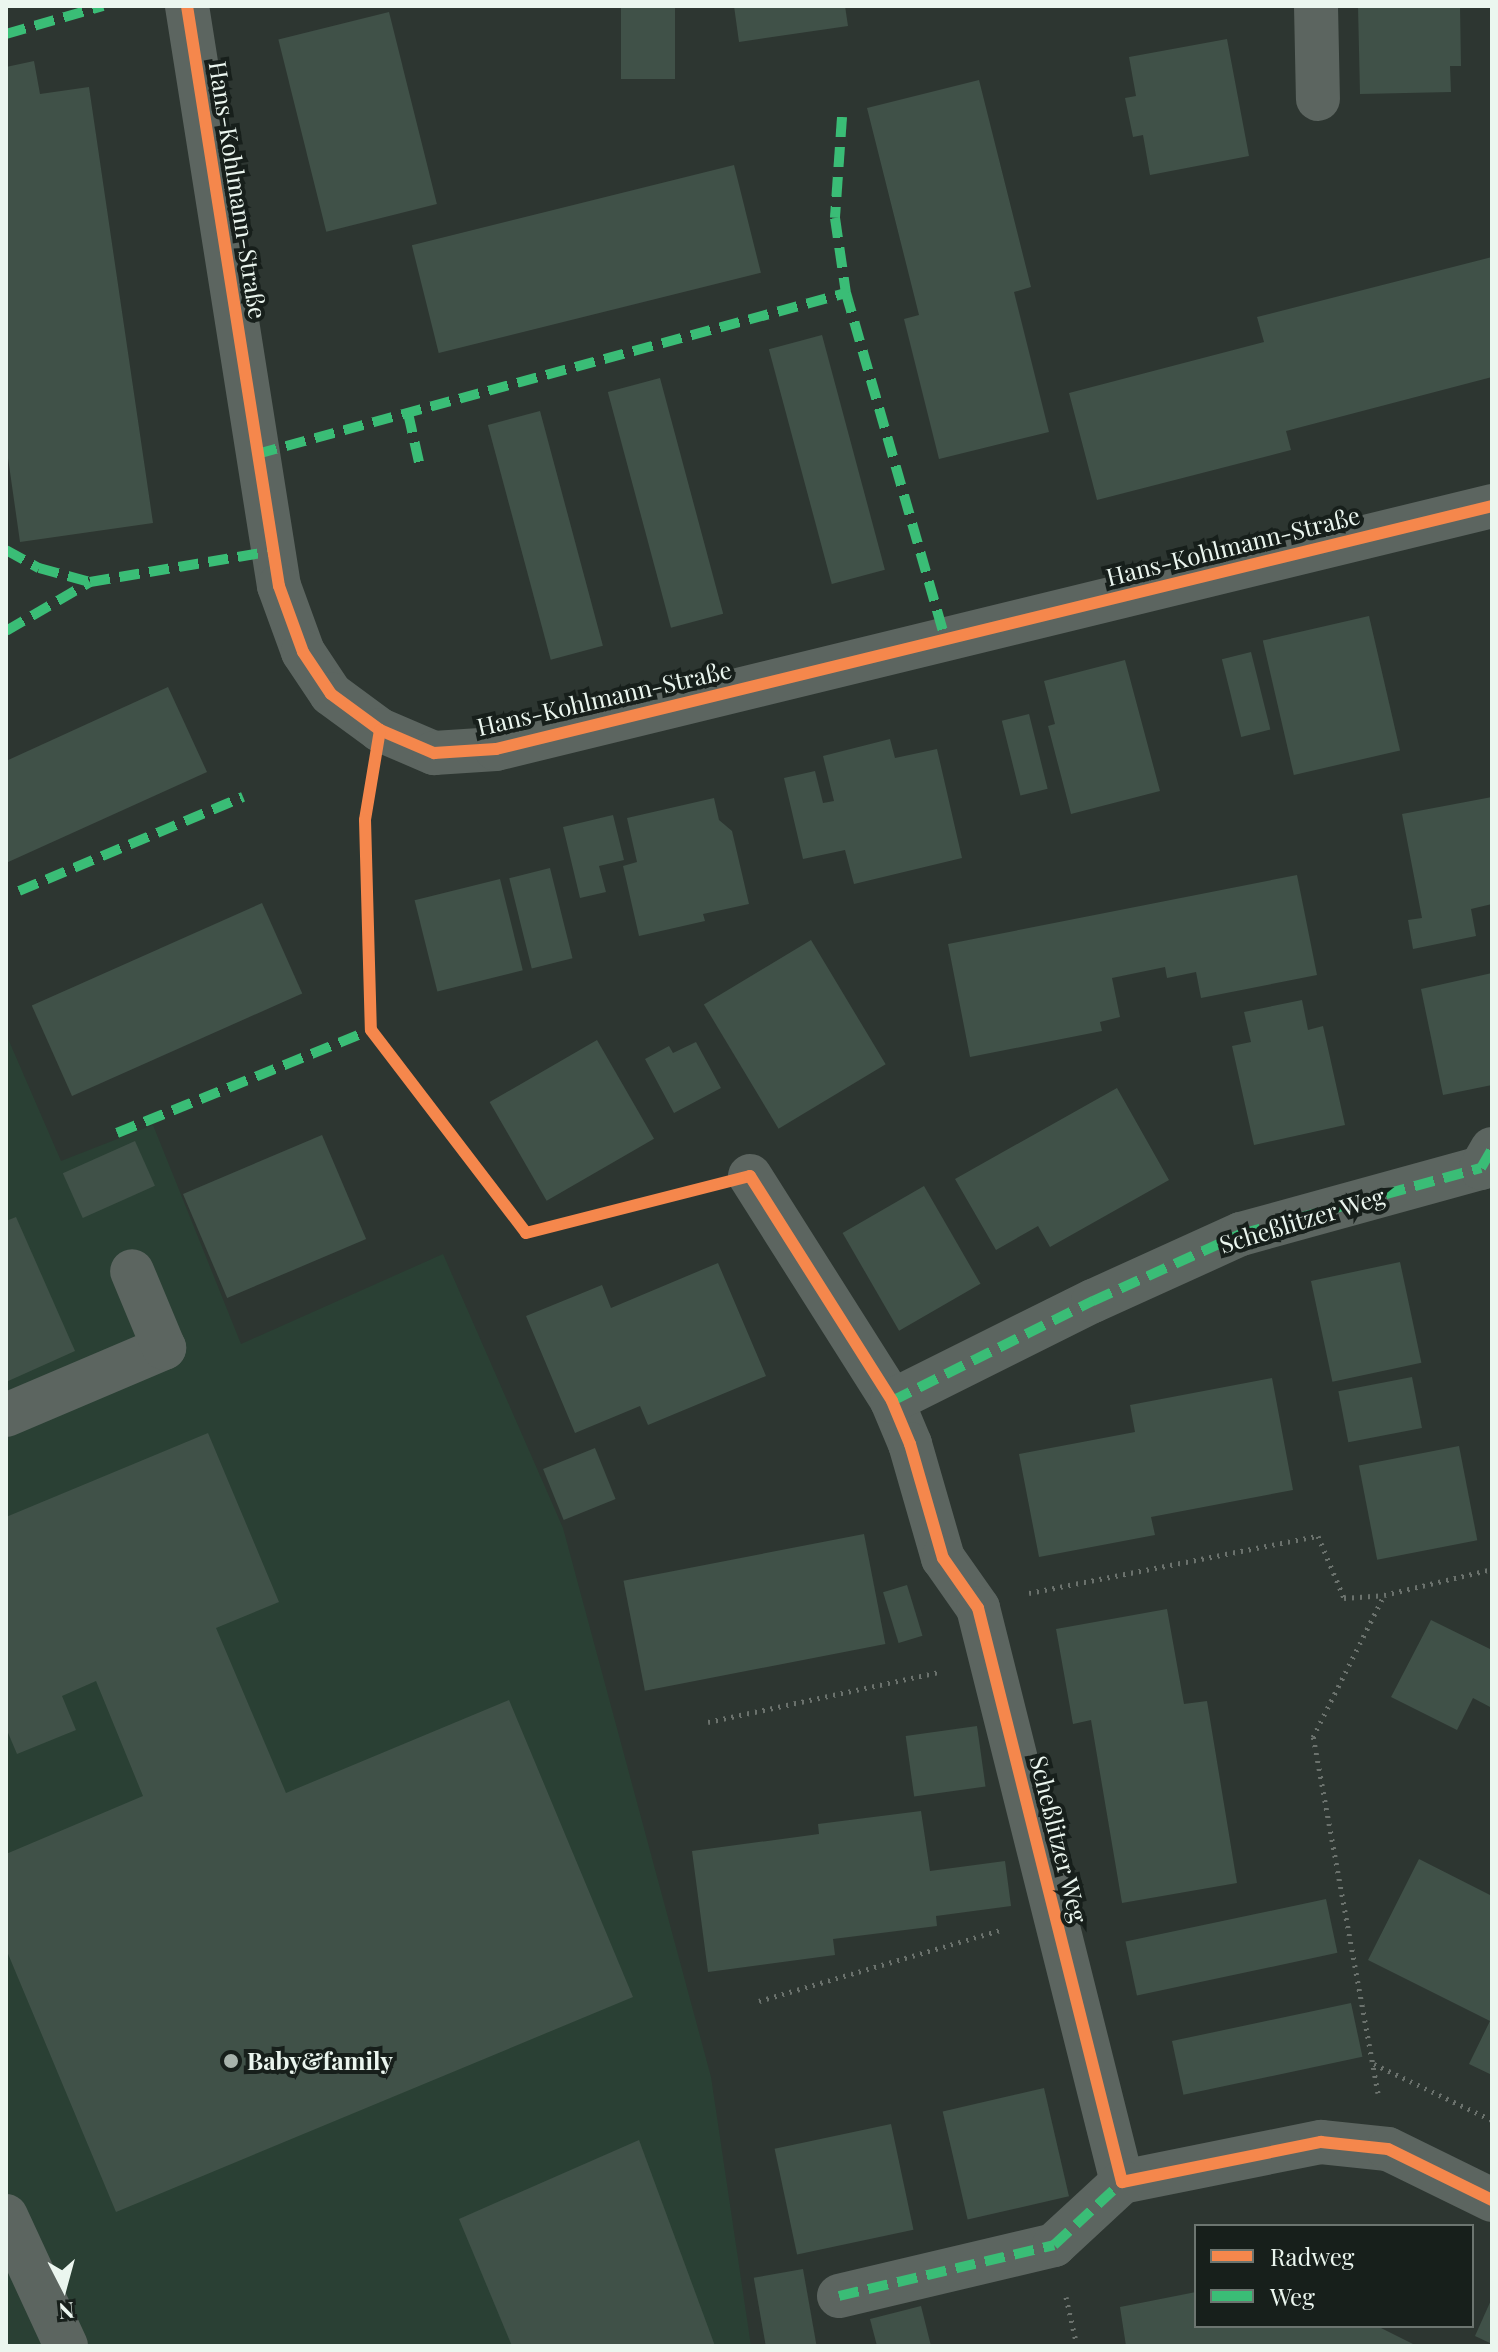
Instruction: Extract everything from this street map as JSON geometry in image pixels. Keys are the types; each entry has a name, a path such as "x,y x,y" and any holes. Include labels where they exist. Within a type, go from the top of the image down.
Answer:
{"street":[{"name":"Hans-Kohlmann-Straße","path":"187,6 279,586 303,652 331,694 380,730 434,753 496,749 1492,506"},
{"path":"1316,6 1318,99"},
{"name":"Scheßlitzer Weg","path":"892,1401 1093,1301 1241,1234 1481,1168 1492,1149"},
{"name":"Scheßlitzer Weg","path":"750,1176 892,1401 910,1444 943,1558 978,1608 1122,2182"},
{"path":"6,1415 164,1348 132,1271"},
{"path":"839,2296 1054,2245 1122,2182 1321,2142 1388,2149 1492,2200"},
{"path":"6,2216 66,2346"}],"path":[{"path":"978,1608 1052,1585 1318,1536 1344,1598 1384,1595 1492,1569"},
{"path":"1384,1595 1313,1737 1388,2149"},
{"path":"708,1722 992,1661"},
{"path":"759,2001 1054,1914"},
{"path":"1373,2064 1492,2120"}],"shaded area":[{"path":"6,1034 61,1161 153,1125 241,1344 443,1254 563,1528 711,2077 751,2346 6,2346"}],"building":[{"path":"621,6 675,6 675,79 621,79"},
{"path":"734,6 845,6 848,26 739,42"},
{"path":"1358,6 1460,6 1461,66 1450,66 1451,92 1360,94"},
{"path":"389,12 437,204 326,232 278,40"},
{"path":"1227,39 1249,156 1150,175 1143,135 1133,137 1125,98 1136,96 1129,57"},
{"path":"34,61 40,94 89,87 153,523 20,542 6,444 6,67"},
{"path":"979,80 1031,287 1014,292 1049,432 939,459 904,319 919,315 867,108"},
{"path":"734,165 761,273 439,353 412,245"},
{"path":"1492,257 1492,377 1286,431 1291,450 1097,500 1069,393 1264,342 1257,317"},
{"path":"822,335 885,570 832,584 769,349"},
{"path":"660,378 723,614 671,628 608,392"},
{"path":"540,411 603,646 551,660 488,425"},
{"path":"1369,616 1400,750 1294,775 1263,641"},
{"path":"1251,652 1270,730 1241,737 1222,659"},
{"path":"1125,660 1160,791 1071,814 1048,726 1055,724 1044,681"},
{"path":"168,687 207,772 6,863 6,761"},
{"path":"1029,714 1048,789 1020,795 1002,721"},
{"path":"890,739 895,758 937,749 962,858 854,884 845,850 803,859 784,778 815,771 823,803 834,801 823,756"},
{"path":"1492,797 1492,904 1471,909 1476,936 1413,949 1408,920 1422,918 1402,814"},
{"path":"714,798 719,820 732,831 749,904 703,914 705,921 639,936 623,866 637,862 627,818"},
{"path":"613,815 624,860 599,866 606,892 580,898 563,827"},
{"path":"550,868 572,958 532,968 509,878"},
{"path":"1297,875 1317,975 1201,998 1196,972 1167,978 1165,967 1112,978 1120,1017 1100,1022 1102,1031 970,1057 948,944"},
{"path":"500,879 523,970 437,991 415,900"},
{"path":"262,903 302,993 72,1096 32,1005"},
{"path":"811,940 886,1064 779,1129 704,1004"},
{"path":"1492,973 1492,1085 1443,1095 1421,989"},
{"path":"1302,1000 1308,1030 1323,1026 1345,1125 1254,1145 1232,1046 1251,1042 1244,1012"},
{"path":"597,1040 654,1139 547,1201 490,1102"},
{"path":"696,1042 721,1088 674,1113 645,1059 669,1046 673,1053"},
{"path":"1117,1088 1169,1180 1050,1247 1038,1226 996,1250 955,1179"},
{"path":"322,1135 366,1239 227,1298 183,1194"},
{"path":"135,1141 155,1186 83,1218 63,1173"},
{"path":"924,1186 980,1284 899,1331 843,1233"},
{"path":"16,1217 75,1351 6,1382 6,1221"},
{"path":"1400,1262 1421,1363 1332,1382 1311,1281"},
{"path":"718,1263 766,1376 648,1425 640,1406 575,1433 526,1316 602,1285 611,1308"},
{"path":"1412,1377 1422,1428 1348,1442 1338,1391"},
{"path":"1272,1378 1293,1490 1151,1517 1155,1535 1039,1557 1019,1454 1135,1432 1130,1405"},
{"path":"208,1433 279,1602 216,1628 286,1793 509,1700 633,1997 116,2212 6,1949 6,1854 143,1796 96,1681 62,1696 76,1730 17,1754 6,1728 6,1517"},
{"path":"1459,1446 1477,1540 1377,1560 1359,1465"},
{"path":"595,1448 616,1499 564,1520 543,1469"},
{"path":"864,1534 885,1644 645,1691 624,1581"},
{"path":"907,1585 922,1636 899,1643 883,1592"},
{"path":"1167,1609 1184,1704 1207,1701 1237,1883 1122,1903 1091,1720 1073,1724 1056,1629"},
{"path":"1431,1620 1492,1650 1492,1708 1473,1698 1457,1730 1391,1697"},
{"path":"977,1726 985,1786 914,1796 906,1736"},
{"path":"921,1811 930,1871 1005,1861 1011,1906 936,1916 937,1926 833,1939 835,1955 708,1972 692,1851 819,1834 818,1824"},
{"path":"1419,1859 1492,1896 1492,2075 1469,2064 1490,2021 1368,1960"},
{"path":"1326,1899 1337,1953 1137,1995 1125,1942"},
{"path":"1351,2003 1362,2057 1183,2095 1172,2041"},
{"path":"1044,2088 1069,2196 968,2220 943,2111"},
{"path":"891,2124 913,2230 797,2254 775,2149"},
{"path":"639,2140 715,2346 512,2346 459,2219"},
{"path":"803,2269 817,2346 766,2346 754,2278"},
{"path":"1194,2292 1194,2328 1381,2328 1417,2346 1126,2346 1120,2307"},
{"path":"1492,2298 1492,2344 1475,2336"},
{"path":"921,2306 931,2346 877,2346 870,2319"}],"marked path":[{"path":"6,34 103,6"},
{"path":"842,117 835,218 846,293 945,638"},
{"path":"257,454 846,293"},
{"path":"408,413 421,471"},
{"path":"6,550 39,568 90,582 273,551"},
{"path":"6,631 90,582"},
{"path":"19,891 243,797"},
{"path":"117,1133 371,1030"},
{"path":"892,1401 1093,1301 1241,1234 1481,1168 1492,1149"},
{"path":"839,2296 1054,2245 1122,2182"}],"cycle path":[{"path":"187,6 279,586 303,652 331,694 380,730 434,753 496,749 1492,506"},
{"path":"380,730 365,820 371,1030 526,1233 750,1176 892,1401 910,1444 943,1558 978,1608 1122,2182 1321,2142 1388,2149 1492,2200"}],"place":[{"name":"Baby&family","path":"231,2061"}]}
